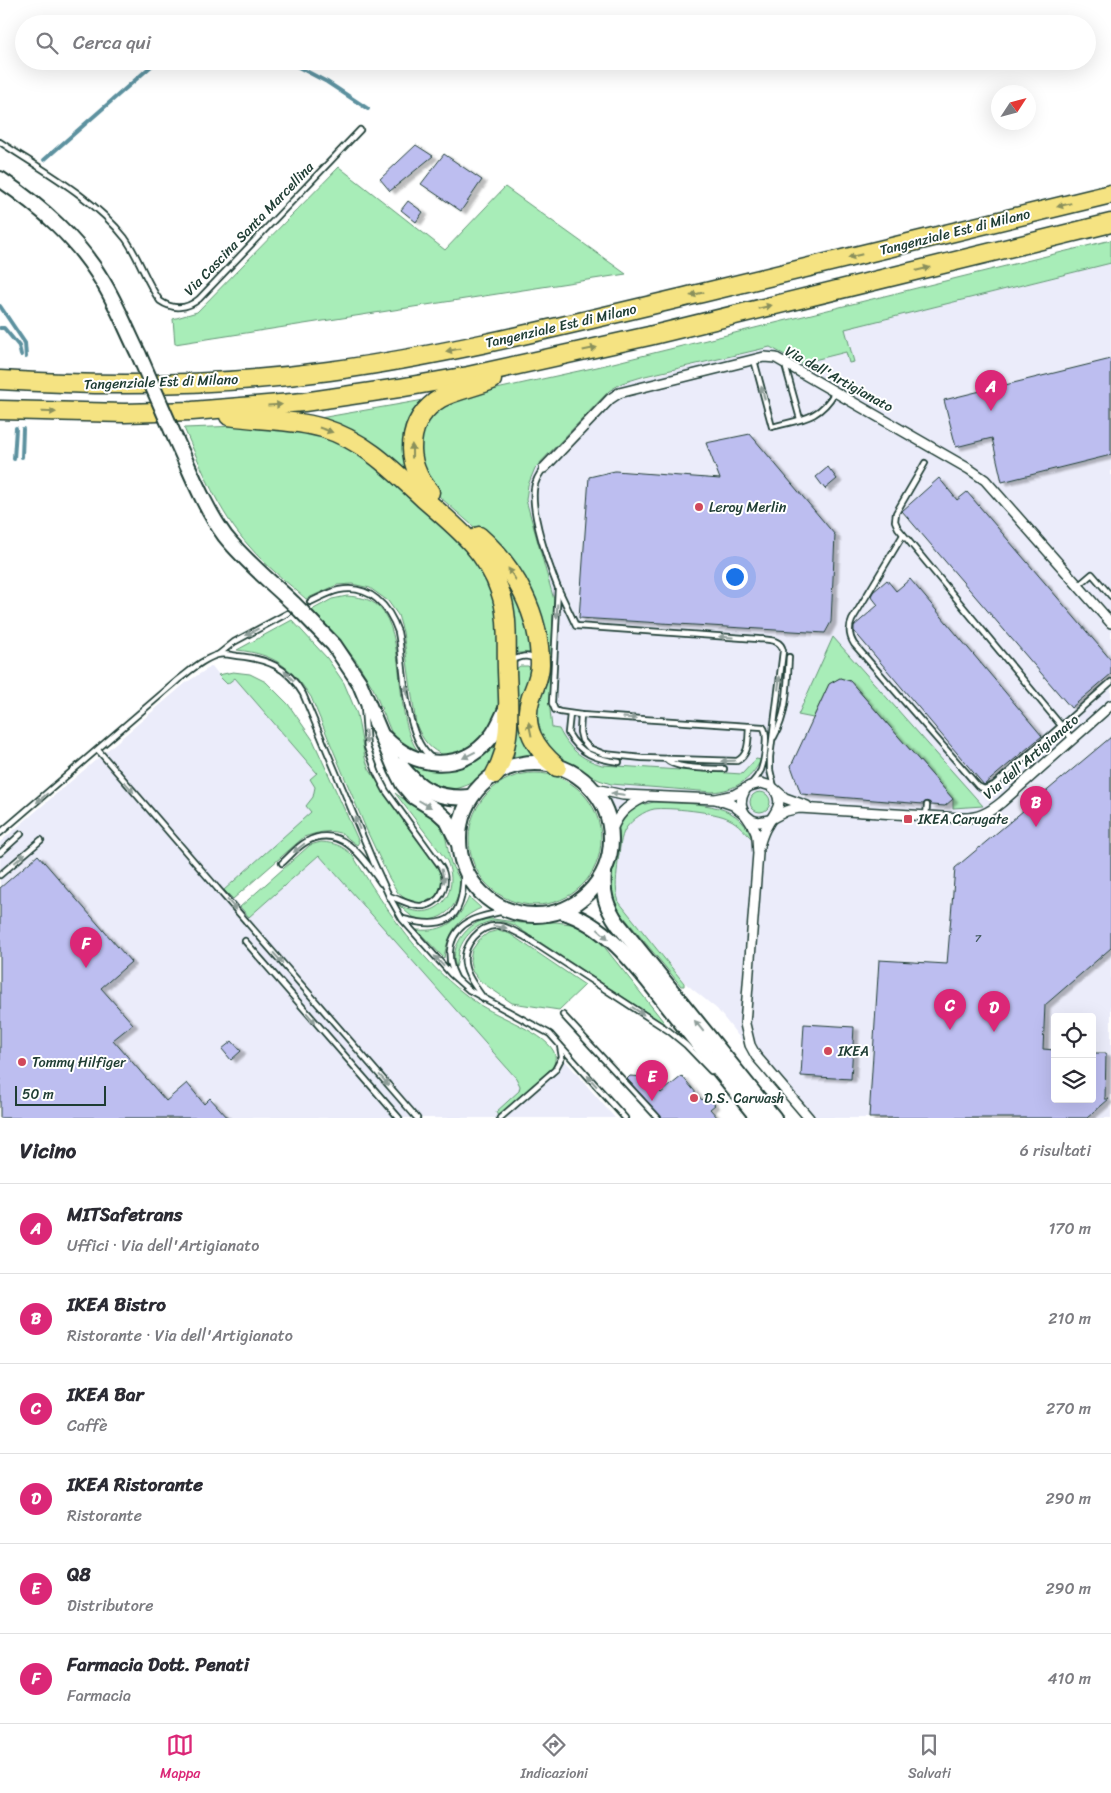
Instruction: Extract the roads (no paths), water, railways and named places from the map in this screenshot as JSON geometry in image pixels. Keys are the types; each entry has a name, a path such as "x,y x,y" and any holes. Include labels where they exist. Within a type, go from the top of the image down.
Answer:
{"highway":[{"name":"Tangenziale Est di Milano","path":"0,380 76,384 188,384 285,377 383,363 498,341 1111,194"},
{"name":"Tangenziale Est di Milano","path":"0,410 125,414 192,411 304,402 390,390 468,376 649,336 1111,223"},
{"path":"557,767 542,754 532,738 528,725 528,708 538,680 540,664 536,628 531,612 514,576 488,545 424,486 416,474 411,450 413,435 419,420 427,408 441,398 559,355"},
{"path":"192,411 302,422 347,438 381,459 453,524 485,560 497,584 505,617 508,704 506,747 503,759 495,774"}],"main road":[{"path":"0,179 26,197 56,223 83,253 105,284 139,355 200,493 219,527 241,553 334,645 362,688 399,777 406,788 417,799 434,808 447,820 459,845"},
{"path":"381,734 398,750 414,758 428,762 456,760 481,748 492,737 508,704"},
{"path":"388,751 413,780 424,788 442,796 471,797"},
{"path":"605,869 590,892 561,911 537,915 507,910 484,896 471,881 464,867 459,845 459,830 462,817 471,797 483,784 495,774 521,763 540,763 557,767 578,777 590,788 604,808 610,834 610,851 605,869 603,891 607,907 774,1118"},
{"path":"561,911 577,916 591,924 621,951 758,1118"},
{"path":"721,1053 772,1101 786,1118"}],"street":[{"name":"Via dell'Artigianato","path":"544,468 610,399 619,393 754,360 772,358 784,362 973,471 985,480 995,489 1111,623"},
{"name":"Via dell'Artigianato","path":"814,809 966,819 986,814 1111,705"},
{"path":"590,788 617,795 716,799 729,797 761,783 771,786 794,802 814,809"},
{"path":"747,788 741,802 757,836 758,853 745,1024 750,1045 756,1056 809,1118"},
{"path":"758,853 763,832 779,807 776,791"},
{"path":"610,834 616,819 623,811 647,796"},
{"path":"716,799 728,803 752,820 759,822 792,809 814,809"}],"lane":[{"name":"Via Cascina Santa Marcellina","path":"0,142 67,186 100,212 124,236 160,302 166,306 179,308 192,305 199,299 360,130"},
{"path":"754,360 772,427 815,415 822,410 835,392"},
{"path":"784,362 800,419"},
{"path":"925,462 896,513 896,525 1073,740"},
{"name":"Via dell'Artigianato","path":"544,468 536,482 534,492 535,504 545,550 558,588 576,626 758,639 779,643 783,648 783,652 772,740"},
{"path":"903,535 852,620 849,632 854,644 980,788 988,789 994,785 1111,682"},
{"path":"1078,586 1092,574 1111,596"},
{"path":"558,588 552,703 557,712 762,727 766,734 763,764 759,774 747,788"},
{"path":"0,833 178,680 198,665 234,642 298,608 335,591 349,589 371,594 382,604 392,618 398,632 410,720 414,732 425,752 442,762"},
{"path":"218,654 248,657 274,664 288,674 300,688 389,896 415,905 428,905 442,894 446,877 441,867 383,787 372,765 367,747 362,688"},
{"path":"506,663 523,656 532,657 540,664"},
{"path":"776,791 770,770 772,740 784,714 789,657"},
{"path":"570,714 568,733 579,748 593,757 619,762"},
{"path":"581,715 580,732 582,740 594,750 611,755 666,759 737,761 744,756 747,750 749,726"},
{"path":"98,750 417,1118"},
{"path":"666,759 678,766 724,769"},
{"path":"926,816 927,805"},
{"path":"0,853 21,834"},
{"path":"282,863 310,840 329,838 349,845 361,855 402,919 460,983 485,1000 550,1034 625,1118"},
{"path":"0,875 40,840"},
{"path":"402,919 432,924 445,921 456,913 462,900 464,867"},
{"path":"460,983 453,972 449,957 450,944 456,934 464,925 474,919 507,910"},
{"path":"485,1000 467,972 465,954 476,934 489,926 498,925 525,937 669,1031 686,1045 758,1118"},
{"path":"245,941 399,1118"},
{"path":"563,1015 658,1118"},
{"path":"500,1118 555,1070 562,1057 560,1045"}],"waterway":[{"path":"44,160 147,70"},
{"path":"304,70 327,82 368,109"},
{"path":"0,306 25,343 26,357"},
{"path":"0,328 4,328 19,346 21,355"},
{"path":"14,459 16,428"},
{"path":"22,457 23,429"}],"place":[{"name":"MITSafetrans","path":"991,411"},
{"name":"Leroy Merlin","path":"699,507"},
{"name":"IKEA Carugate","path":"908,819"},
{"name":"IKEA Bistro","path":"1036,827"},
{"name":"Farmacia Dott. Penati","path":"86,968"},
{"name":"IKEA Bar","path":"950,1030"},
{"name":"IKEA Ristorante","path":"994,1032"},
{"name":"IKEA","path":"828,1051"},
{"name":"Tommy Hilfiger","path":"22,1062"},
{"name":"D.S. Carwash","path":"694,1098"},
{"name":"Q8","path":"652,1101"}]}
